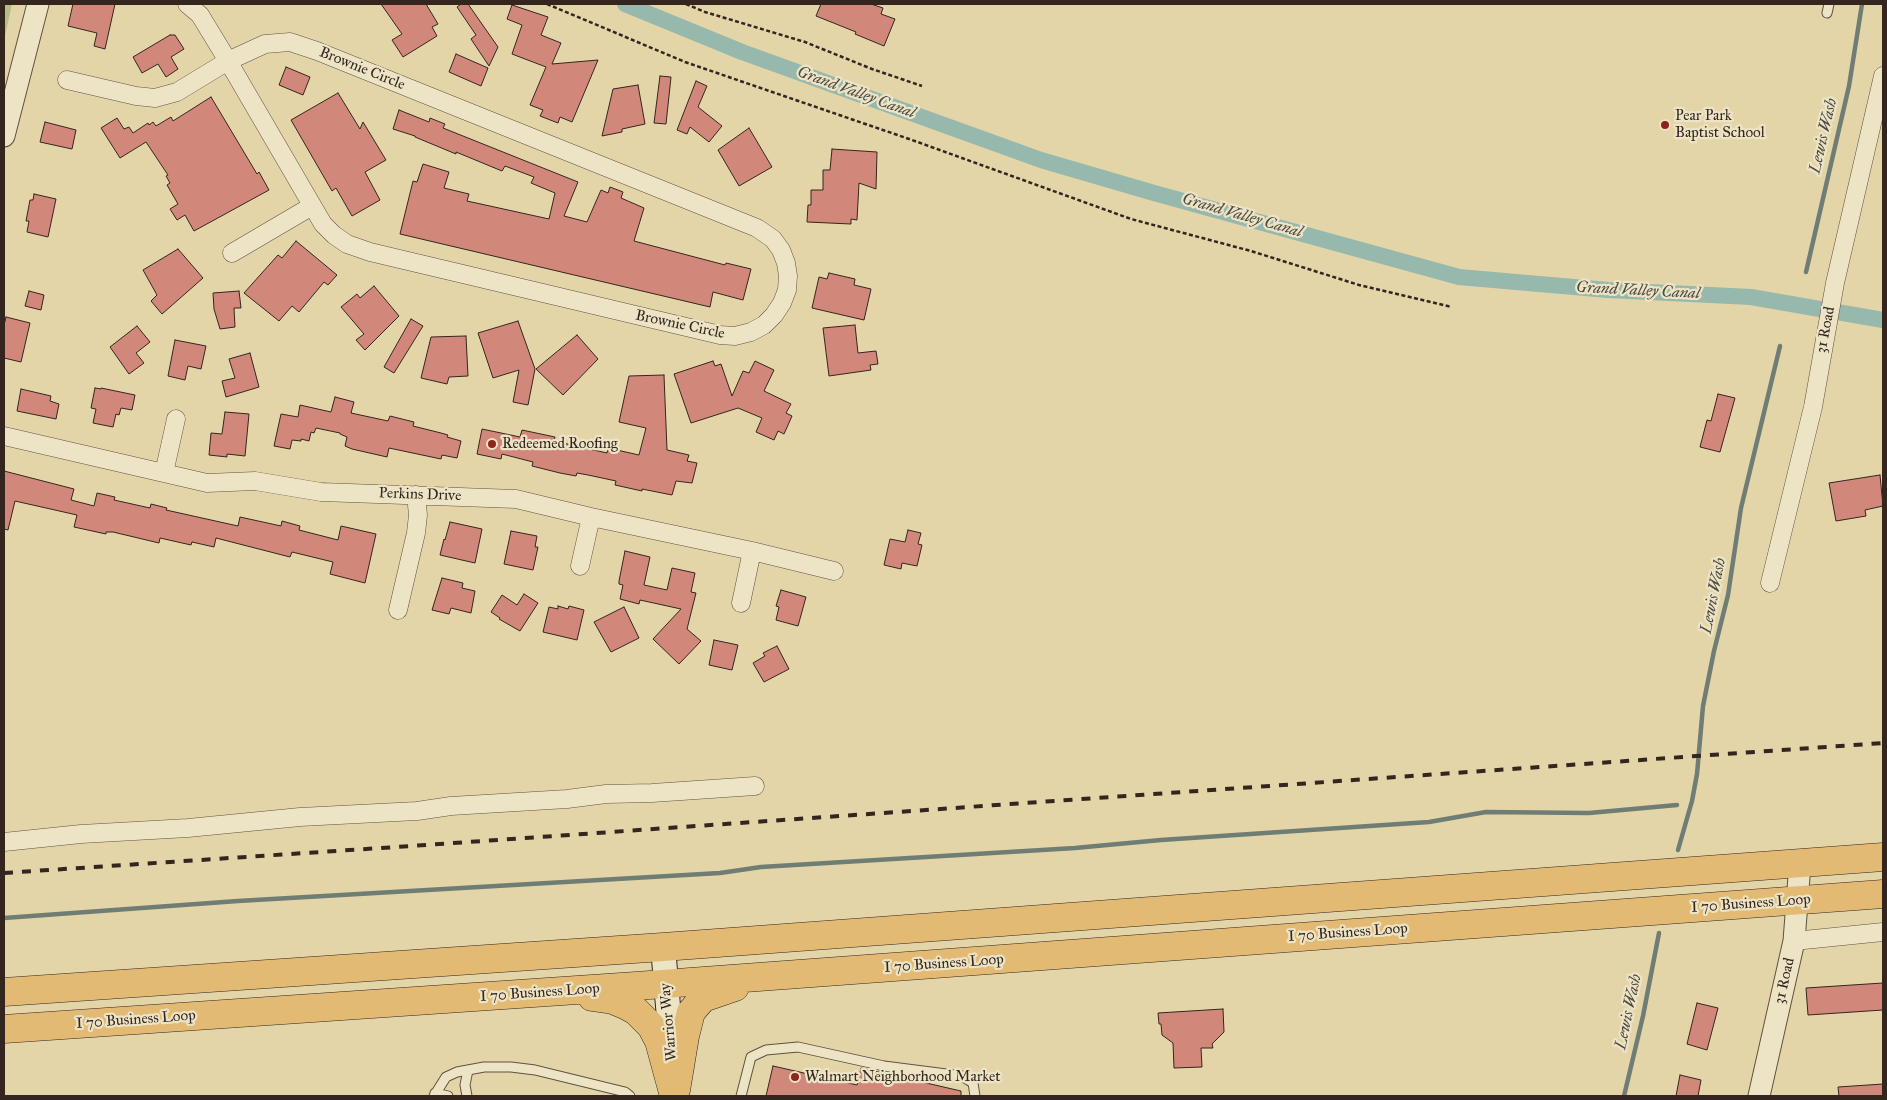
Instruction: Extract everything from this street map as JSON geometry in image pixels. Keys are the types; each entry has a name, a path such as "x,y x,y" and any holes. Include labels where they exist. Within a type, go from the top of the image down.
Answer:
{"main road":[{"path":"4,992 663,947 1883,857"},
{"name":"I 70 Business Loop","path":"4,1029 666,984 1883,894"},
{"name":"Warrior Way","path":"663,947 675,1096"},
{"path":"675,1096 688,1021 696,1005 703,998 738,986 826,972"},
{"path":"498,996 587,996 613,1000 636,1011 651,1026 659,1042 675,1096"}],"street":[{"path":"4,136 38,4"},
{"name":"Brownie Circle","path":"187,4 200,15 323,224 334,235 348,244 362,250 720,335 735,336 751,332 764,325 782,304 787,290 788,276 786,263 781,250 772,239 757,228 317,50 290,42 265,44 228,61"},
{"path":"67,80 136,96 155,98 177,92 228,61"},
{"name":"31 Road","path":"1770,583 1813,407 1835,283 1883,76"},
{"path":"232,253 312,206"},
{"path":"164,473 176,418"},
{"name":"Perkins Drive","path":"4,436 207,483 255,482 321,492 516,499 834,571"},
{"path":"398,610 416,533 418,515 416,495"},
{"path":"580,566 591,517"},
{"path":"740,603 752,551"},
{"path":"4,842 81,834 188,828 300,817 567,799 606,794 652,794 756,786"},
{"name":"31 Road","path":"1759,1096 1794,941 1800,864"},
{"path":"1794,941 1883,932"}],"lane":[{"path":"741,1096 751,1057 766,1050 798,1047 884,1066 962,1076 973,1083 975,1096"},
{"path":"448,1096 434,1095 446,1077 457,1072 484,1067 511,1067 535,1070 625,1092 630,1096"},
{"path":"467,1096 465,1085 468,1070"}],"path":[{"path":"547,4 685,62 912,140 1113,213 1251,251 1359,285 1452,306"},
{"path":"686,4 705,12 805,42 872,69 922,86"}],"green space":[{"path":"4,4 12,4 4,40"}],"building":[{"path":"73,4 115,4 105,49 94,46 97,33 68,26"},
{"path":"381,4 426,4 438,24 432,27 437,36 403,57 392,40 402,34"},
{"path":"461,4 468,4 498,47 489,66 471,39 476,35 457,7"},
{"path":"821,4 871,4 883,8 881,14 895,19 884,46 855,34 856,32 816,16"},
{"path":"512,5 548,17 541,35 561,43 552,64 598,60 572,122 560,117 558,123 540,116 543,110 530,105 546,67 512,54 522,25 507,19"},
{"path":"170,35 175,35 184,49 171,57 178,69 166,77 158,64 142,73 133,57"},
{"path":"456,54 488,68 481,86 449,72"},
{"path":"286,67 310,77 303,95 279,85"},
{"path":"660,76 671,77 666,124 654,123"},
{"path":"696,81 707,86 698,107 722,126 709,142 690,127 687,134 677,130"},
{"path":"638,85 645,124 622,129 622,132 602,136 613,89"},
{"path":"338,93 360,129 363,122 386,160 365,172 380,200 352,216 336,188 332,191 291,120"},
{"path":"211,97 257,174 259,172 269,190 194,231 185,215 177,220 170,209 178,204 167,185 170,183 166,176 168,175 146,142 120,158 101,128 117,118 124,129 129,127 133,133 148,123 149,125 153,122 156,126 171,117 173,121"},
{"path":"399,110 429,122 430,118 445,124 443,128 578,182 564,216 587,222 601,190 608,193 610,187 623,192 621,198 644,208 634,241 725,265 726,263 751,269 743,300 713,292 710,307 400,234 413,181 417,182 423,164 449,172 444,188 469,194 467,201 549,219 555,193 531,183 534,177 505,166 502,171 393,129"},
{"path":"45,122 76,130 72,149 40,142"},
{"path":"749,128 772,167 739,186 718,150"},
{"path":"832,149 877,152 876,189 859,183 857,220 851,219 851,224 807,222 808,205 811,205 811,190 823,190 823,170 830,170"},
{"path":"34,194 56,199 48,237 27,232 29,221 26,221 30,200 33,200"},
{"path":"296,241 337,275 328,285 324,282 299,312 292,306 279,321 244,293 278,255 282,258"},
{"path":"178,249 203,278 162,314 151,301 157,295 143,270"},
{"path":"829,273 855,279 854,285 871,289 864,320 812,308 819,277 827,279"},
{"path":"374,286 399,316 365,350 356,340 364,334 341,307 357,294 360,298"},
{"path":"29,291 44,295 41,310 25,306"},
{"path":"239,291 241,308 234,308 235,327 220,329 214,309 213,293"},
{"path":"6,317 30,323 21,362 4,358 4,325"},
{"path":"411,319 423,326 394,373 384,367"},
{"path":"518,321 535,369 528,405 513,402 519,370 493,378 478,333"},
{"path":"855,325 858,353 876,351 878,364 870,365 871,370 829,376 823,328"},
{"path":"137,326 150,342 136,353 144,363 129,374 110,347"},
{"path":"577,335 598,359 563,395 536,369"},
{"path":"466,336 468,376 449,377 447,384 421,378 431,337"},
{"path":"175,340 206,346 201,369 188,366 185,380 168,376"},
{"path":"250,353 259,387 226,397 222,381 235,378 229,359"},
{"path":"713,361 715,366 721,364 732,396 743,371 749,373 755,361 774,370 764,391 791,404 786,413 792,416 784,434 778,431 774,440 756,432 762,418 738,408 691,423 674,374"},
{"path":"664,375 667,450 689,455 687,461 697,463 692,483 676,481 672,495 615,485 616,481 588,475 577,473 576,476 560,473 532,466 533,462 502,454 501,459 477,454 482,429 520,437 522,430 555,437 554,441 607,453 608,448 639,455 646,428 619,422 629,376"},
{"path":"95,388 135,395 132,410 121,408 119,415 116,414 113,427 93,423 96,409 91,408"},
{"path":"21,389 51,396 50,401 59,404 56,419 17,411"},
{"path":"1718,394 1735,398 1720,452 1700,447 1707,420 1711,421"},
{"path":"335,397 354,402 351,413 388,421 390,416 414,422 413,426 448,435 447,437 461,441 457,458 442,455 441,459 389,448 387,457 352,449 345,446 347,437 340,433 316,428 314,433 311,432 309,441 301,439 301,441 292,440 290,449 274,446 281,414 298,417 300,405 331,412"},
{"path":"225,412 249,414 245,456 209,455 211,433 222,434"},
{"path":"4,471 74,489 71,500 94,506 97,493 115,497 114,500 150,508 151,504 167,508 166,510 238,526 240,517 281,526 282,521 300,526 299,530 338,540 341,526 376,534 365,583 330,574 333,562 292,552 290,557 216,538 214,547 192,542 191,545 160,538 159,543 113,532 106,532 106,534 74,527 77,515 15,501 8,530 4,529"},
{"path":"1880,475 1883,506 1865,510 1866,516 1836,521 1829,483"},
{"path":"450,522 482,529 475,563 440,555"},
{"path":"908,530 921,533 918,544 922,545 917,566 902,563 901,569 884,565 890,539 905,542"},
{"path":"511,531 537,536 535,547 538,547 533,570 504,564"},
{"path":"625,551 650,557 644,585 667,590 672,568 695,573 691,592 696,593 687,629 701,641 679,664 653,639 681,609 640,600 639,604 620,599 623,585 619,584 619,581"},
{"path":"442,578 463,583 462,588 475,591 471,613 451,608 449,614 432,610"},
{"path":"781,590 806,597 798,626 776,620 779,607 776,606"},
{"path":"524,594 538,603 520,631 491,612 502,595 517,605"},
{"path":"558,606 568,609 569,606 584,610 577,640 543,632 549,607 558,609"},
{"path":"624,607 639,638 611,652 594,622"},
{"path":"714,640 738,645 732,670 709,665"},
{"path":"777,646 789,669 764,682 753,663 765,656 763,653"},
{"path":"1883,983 1883,1010 1808,1015 1806,988"},
{"path":"1697,1003 1718,1008 1707,1050 1687,1044"},
{"path":"1223,1009 1224,1032 1212,1044 1213,1048 1201,1048 1202,1067 1174,1068 1173,1043 1162,1035 1158,1013"},
{"name":"Walmart Neighborhood Market","path":"773,1066 857,1085 861,1068 961,1091 961,1096 766,1096"},
{"path":"1680,1075 1701,1080 1698,1096 1676,1096"},
{"path":"1883,1084 1883,1096 1839,1096 1838,1087"}],"waterway":[{"name":"Grand Valley Canal","path":"625,4 742,52 1041,160 1459,277 1608,290 1751,297 1883,320"},
{"name":"Lewis Wash","path":"1806,272 1849,86 1862,4"},
{"name":"Lewis Wash","path":"1678,850 1692,801 1697,774 1703,706 1728,595 1741,508 1780,346"},
{"path":"4,918 238,901 720,873 761,867 1075,848 1161,840 1429,822 1486,812 1589,813 1677,805"},
{"name":"Lewis Wash","path":"1624,1096 1643,1016 1659,933"}],"railway":[{"path":"4,873 1883,743"}],"place":[{"name":"Pear Park Baptist School","path":"1665,125"},
{"name":"Redeemed Roofing","path":"492,444"},
{"name":"Walmart Neighborhood Market","path":"795,1077"}]}
